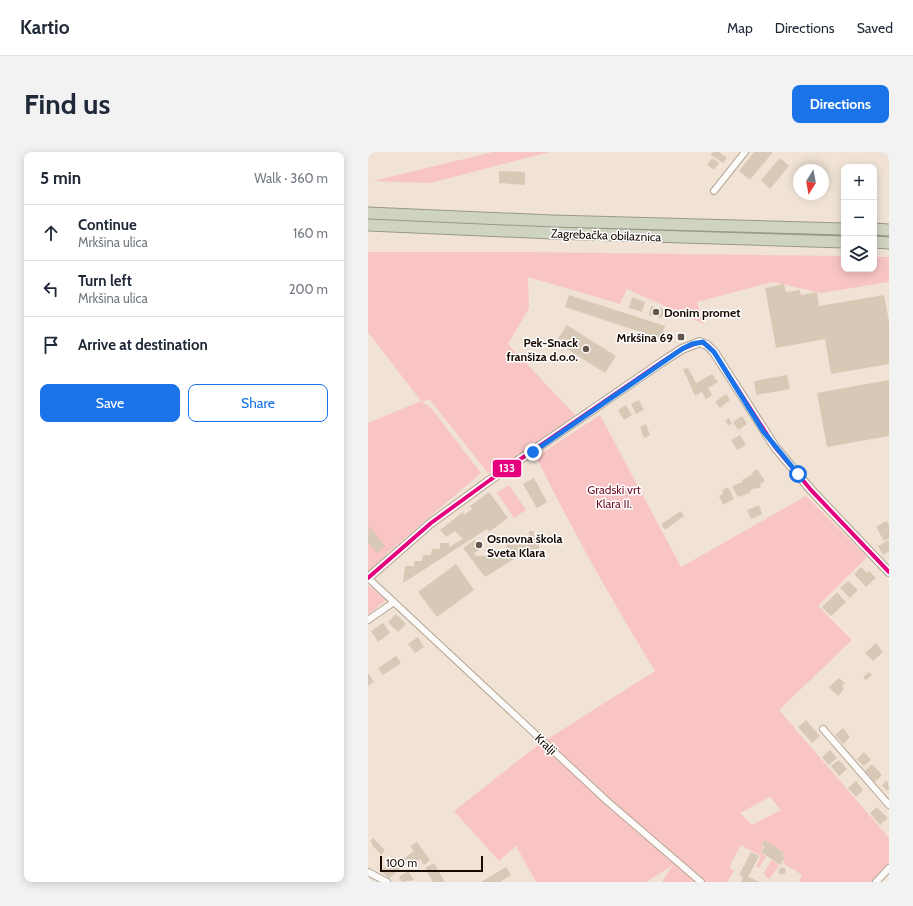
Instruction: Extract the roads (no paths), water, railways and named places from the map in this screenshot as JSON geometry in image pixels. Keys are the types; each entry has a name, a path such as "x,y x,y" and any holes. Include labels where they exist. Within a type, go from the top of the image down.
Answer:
{"highway":[{"name":"Zagrebačka obilaznica","path":"368,213 561,221 841,229"},
{"name":"Zagrebačka obilaznica","path":"368,226 841,242"},
{"path":"877,229 889,230"},
{"path":"877,242 889,243"}],"street":[{"path":"714,191 745,152"},
{"path":"368,578 431,523 490,480 662,362 682,349 700,342 707,345 714,352 775,447 811,490 889,572"},
{"name":"Kralji","path":"368,578 607,801 701,882"},
{"path":"368,620 394,602"},
{"path":"823,729 889,805"},
{"path":"876,882 889,868"},
{"path":"368,872 387,882"}],"place":[{"name":"Donim promet","path":"656,312"},
{"name":"Mrkšina 69","path":"681,337"},
{"name":"Pek-Snack franšiza d.o.o.","path":"586,349"},
{"name":"Osnovna škola Sveta Klara","path":"479,545"}],"park label":[{"name":"Gradski vrt Klara II.","path":"614,496"}]}
